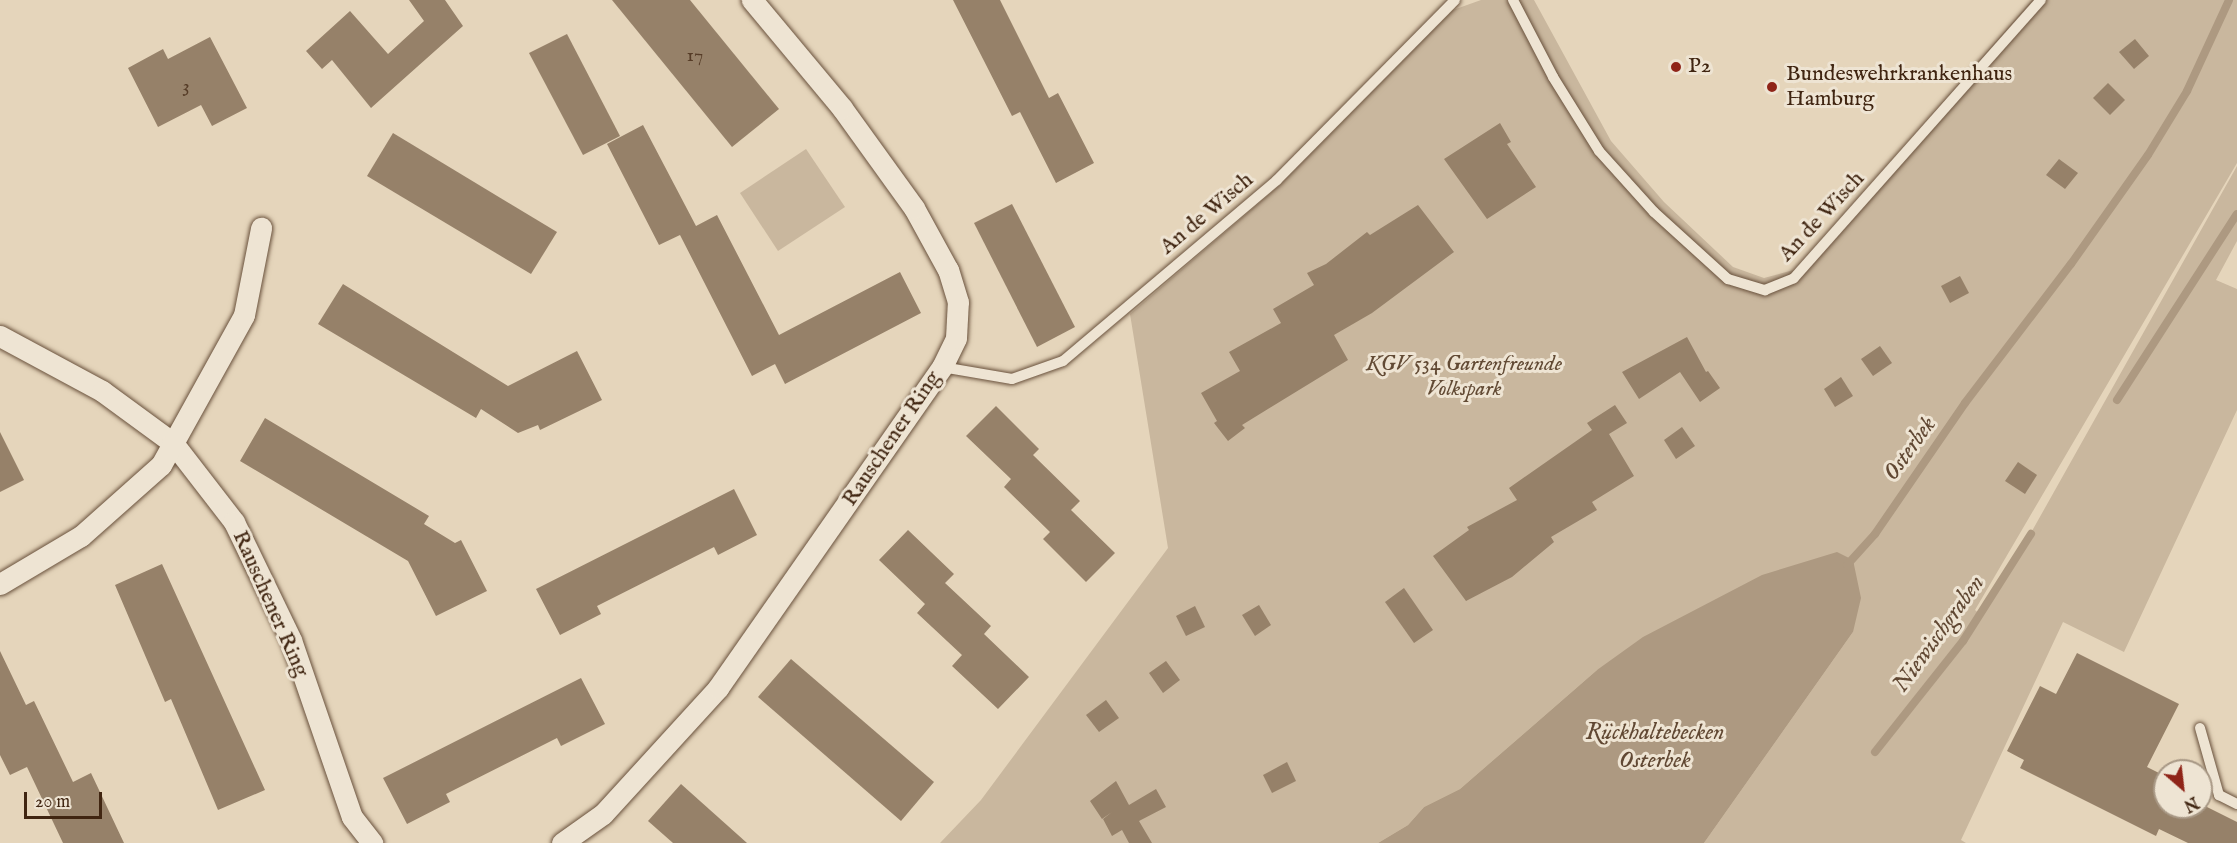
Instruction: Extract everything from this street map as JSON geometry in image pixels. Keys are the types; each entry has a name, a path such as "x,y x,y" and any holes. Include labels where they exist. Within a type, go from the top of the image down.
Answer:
{"street":[{"name":"Rauschener Ring","path":"562,843 603,814 673,742 718,688 942,367 956,338 958,302 948,270 914,208 849,117 752,0"},
{"path":"0,584 81,536 161,465 244,315 261,228"},
{"name":"Rauschener Ring","path":"0,336 102,391 173,443 234,522 291,640 352,817 372,843"}],"lane":[{"name":"An de Wisch","path":"942,367 1012,379 1063,361 1277,180 1455,0"},
{"name":"An de Wisch","path":"1513,0 1552,77 1599,151 1654,212 1728,279 1766,290 1794,278 2042,0"},
{"path":"2200,728 2219,795 2237,804"}],"green space":[{"name":"KGV 534 Gartenfreunde Volkspark","path":"1481,0 1534,0 1611,141 1664,202 1733,267 1764,278 1797,269 2032,0 2237,0 2237,163 1975,610 1982,616 2000,588 2237,166 2237,241 2216,280 2237,289 2237,410 2124,652 2063,622 1961,840 1966,843 1704,843 1853,632 1597,670 1460,789 1424,807 1408,825 1378,843 940,843 981,800 1168,548 1130,314 1280,185 1453,10"},
{"path":"806,149 845,207 778,251 740,193"}],"water":[{"name":"Rückhaltebecken Osterbek","path":"1837,552 1853,560 1861,598 1853,632 1704,843 1378,843 1408,825 1424,807 1460,789 1597,670 1643,637 1762,575"}],"building":[{"path":"409,0 445,0 463,26 371,108 332,60 322,69 306,51 350,11 388,54 424,21"},
{"path":"612,0 690,0 779,109 732,147"},
{"path":"953,0 1000,0 1049,98 1058,93 1094,163 1056,183 1020,112 1012,116"},
{"path":"567,34 620,136 583,155 529,53"},
{"path":"210,37 247,108 212,126 201,105 158,127 128,68 163,49 168,59"},
{"path":"2135,39 2149,56 2134,69 2119,52"},
{"path":"2108,83 2125,100 2110,115 2093,98"},
{"path":"1500,123 1511,142 1507,144 1536,187 1487,219 1444,159"},
{"path":"643,125 696,226 717,215 779,335 900,272 921,313 785,384 775,364 752,376 680,235 659,245 607,144"},
{"path":"393,133 557,232 531,274 367,176"},
{"path":"2059,159 2078,173 2065,189 2046,175"},
{"path":"1012,204 1075,327 1037,347 974,223"},
{"path":"1418,205 1454,252 1372,313 1334,335 1348,360 1242,425 1245,428 1228,441 1214,423 1217,421 1201,393 1240,371 1229,352 1281,323 1273,309 1314,285 1307,273 1326,264 1367,232 1370,235"},
{"path":"1960,276 1969,293 1950,303 1941,286"},
{"path":"343,284 508,386 577,351 602,400 540,430 538,425 518,433 481,409 476,418 318,324"},
{"path":"1687,337 1706,372 1708,371 1720,388 1700,402 1680,372 1639,399 1622,372"},
{"path":"1880,346 1892,363 1873,376 1861,359"},
{"path":"1841,377 1853,396 1835,407 1824,389"},
{"path":"1615,405 1627,423 1609,434 1634,476 1592,502 1597,510 1551,537 1554,542 1512,577 1466,601 1433,556 1469,530 1467,527 1517,500 1509,488 1592,430 1587,423"},
{"path":"996,406 1039,449 1033,455 1080,501 1071,510 1115,553 1086,582 1043,539 1050,532 1004,487 1011,479 966,436"},
{"path":"265,418 429,516 424,524 455,543 461,540 487,591 436,616 408,561 240,461"},
{"path":"1682,427 1695,446 1676,459 1664,440"},
{"path":"0,432 24,480 0,492"},
{"path":"2018,462 2037,475 2025,494 2005,481"},
{"path":"734,489 757,535 718,555 714,547 597,606 601,614 560,635 536,589"},
{"path":"908,530 954,574 945,583 991,626 984,634 1029,677 998,709 952,666 962,655 917,613 925,604 879,560"},
{"path":"162,564 265,790 218,810 171,699 165,702 115,585"},
{"path":"1404,588 1433,630 1414,643 1385,602"},
{"path":"1259,605 1271,625 1255,636 1242,615"},
{"path":"1195,606 1205,627 1186,636 1176,616"},
{"path":"0,651 26,705 34,701 73,782 91,773 124,843 63,843 27,767 10,775 0,755"},
{"path":"2077,653 2179,704 2147,767 2153,770 2153,819 2213,819 2213,810 2237,822 2237,843 2188,843 2159,829 2156,836 2020,768 2024,760 2007,751 2040,686 2056,694"},
{"path":"791,659 934,782 901,821 758,697"},
{"path":"1166,661 1180,680 1163,693 1149,673"},
{"path":"581,678 605,724 561,746 557,738 446,794 450,802 407,824 383,778"},
{"path":"1106,700 1119,718 1099,732 1086,715"},
{"path":"1287,762 1296,781 1272,793 1263,775"},
{"path":"1116,781 1129,805 1156,789 1166,807 1139,821 1152,843 1129,843 1122,830 1112,836 1103,819 1112,812 1102,819 1090,801"},
{"path":"681,784 747,843 673,843 648,821"}],"waterway":[{"name":"Osterbek","path":"1847,565 1875,534 1965,403 2071,264 2148,155 2187,91 2229,0"},
{"name":"Niewischgraben","path":"2117,400 2237,214"},
{"name":"Niewischgraben","path":"1875,752 1963,641 2031,534"}],"place":[{"name":"P2","path":"1676,67"},
{"name":"Bundeswehrkrankenhaus Hamburg","path":"1772,87"}]}
